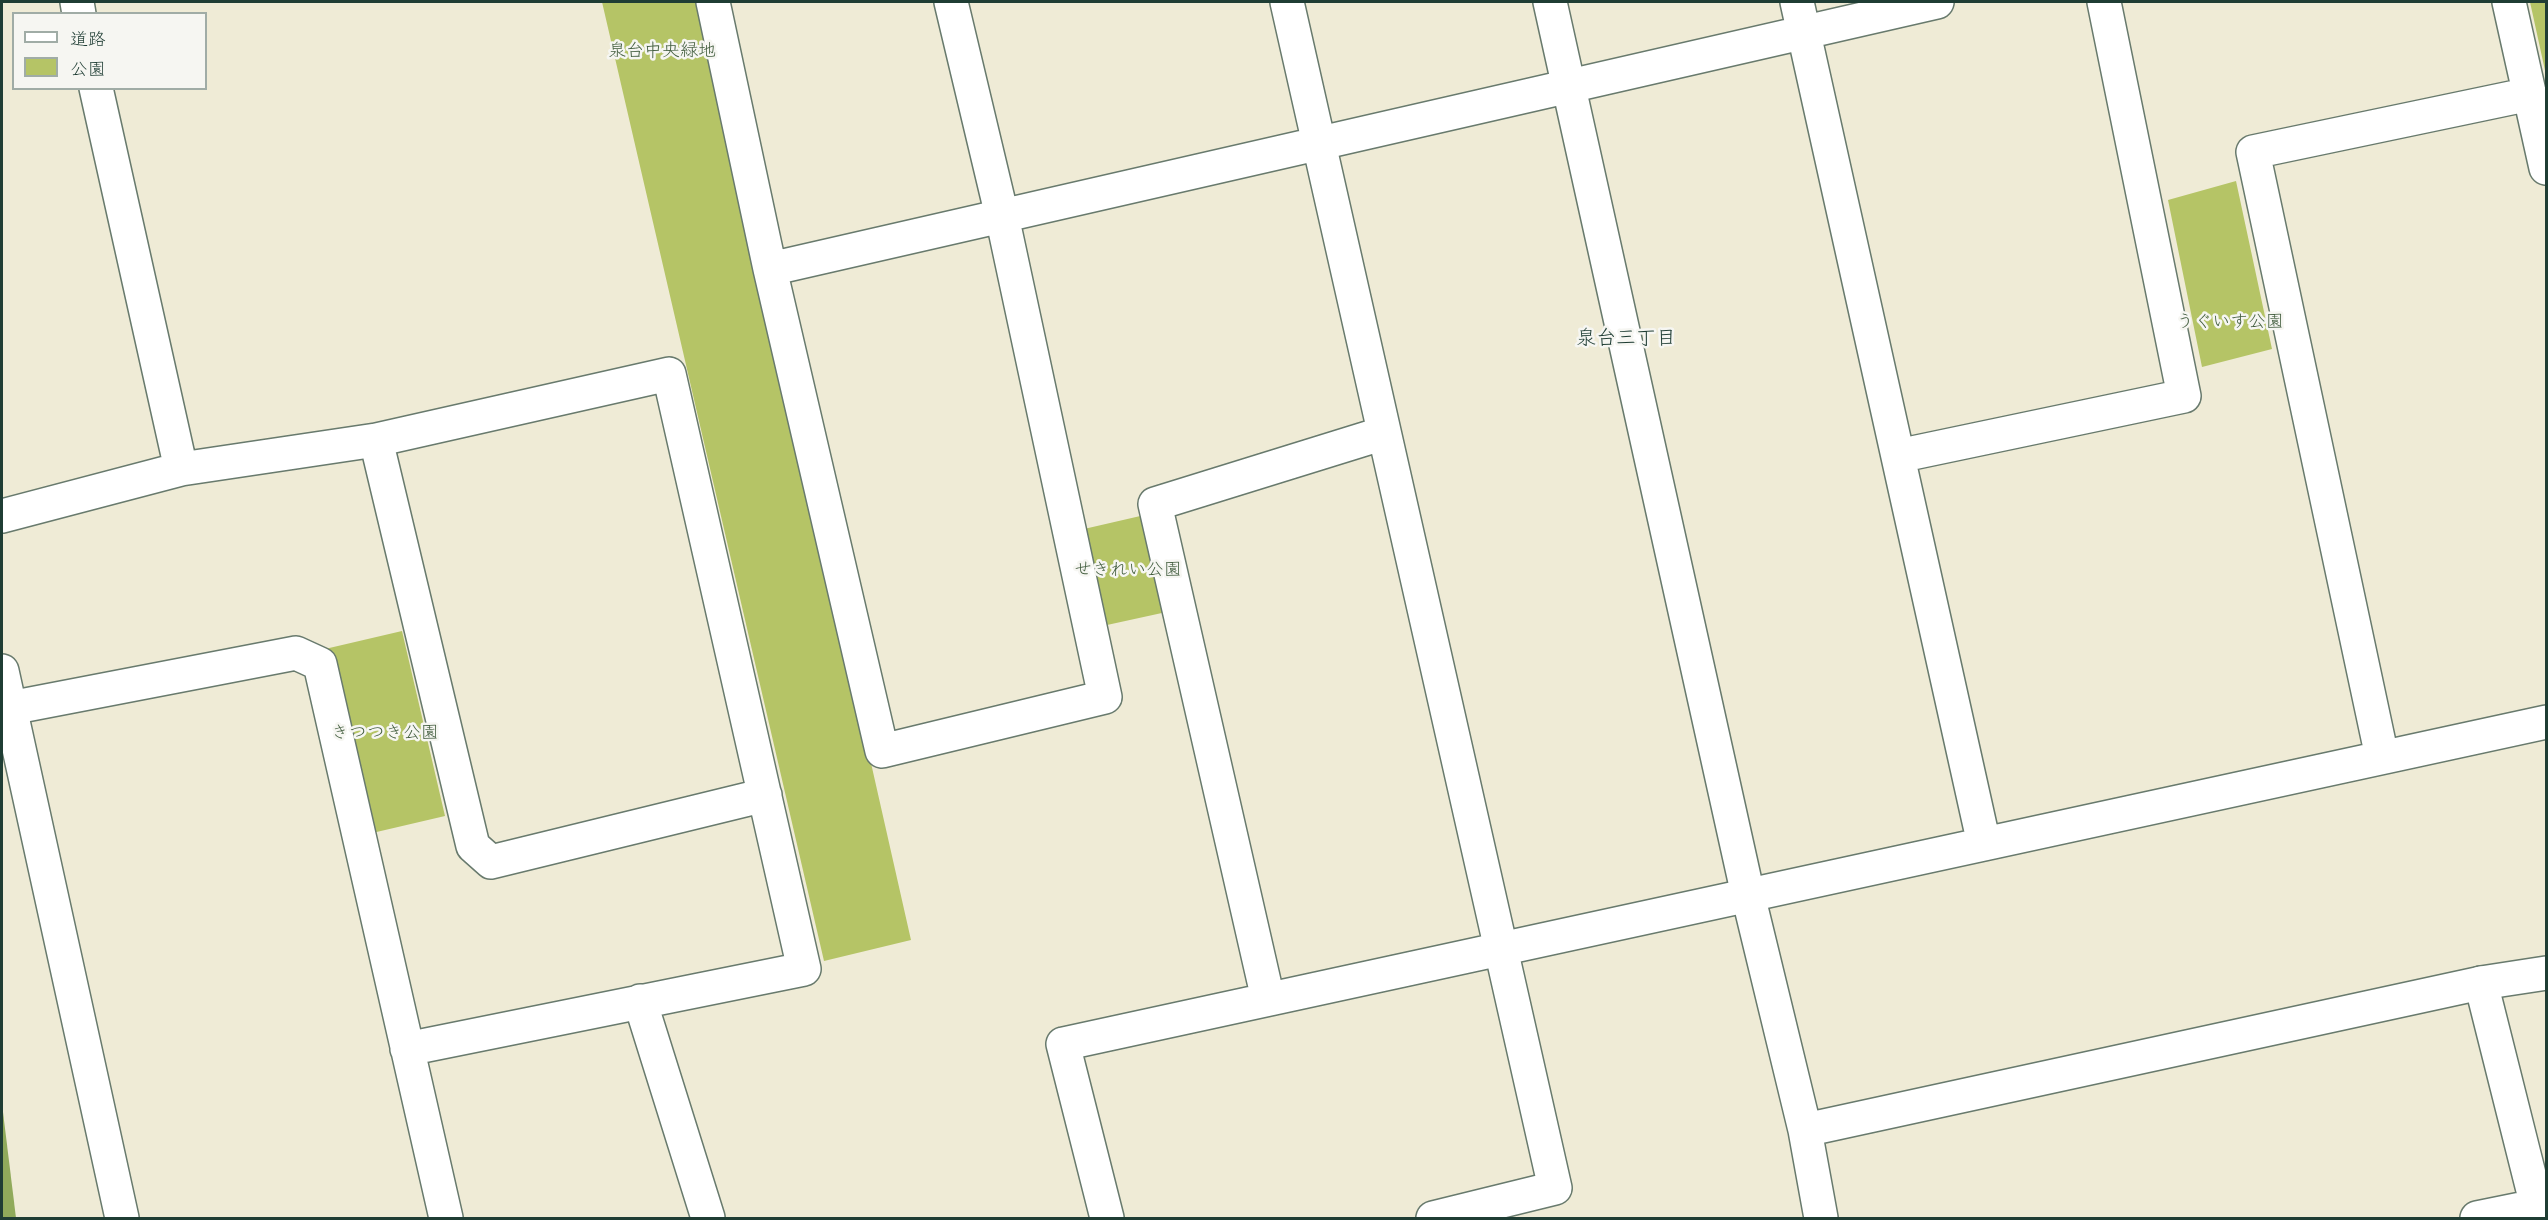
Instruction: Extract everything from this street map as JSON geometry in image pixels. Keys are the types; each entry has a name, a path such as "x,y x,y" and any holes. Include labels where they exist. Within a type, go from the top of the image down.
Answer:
{"street":[{"path":"714,2 770,269 882,751 1105,697 1002,216 951,2"},
{"path":"1287,2 1555,1188 1433,1218"},
{"path":"1550,2 1748,895 1805,1130 1821,1218"},
{"path":"770,269 1570,86 1800,17 1937,2"},
{"path":"1898,456 2184,396 2104,2"},
{"path":"2510,2 2547,168"},
{"path":"1800,17 1984,843"},
{"path":"96,90 181,469"},
{"path":"2382,757 2253,152 2530,94"},
{"path":"2,516 181,469 376,440 669,374 804,969 407,1049"},
{"path":"1268,999 1155,504 1384,433"},
{"path":"376,440 473,846 491,862 765,795"},
{"path":"10,708 296,653 320,664 446,1218"},
{"path":"2,670 122,1218"},
{"path":"1107,1218 1063,1044 2547,722"},
{"path":"1805,1130 2481,983 2547,973"},
{"path":"2477,1218 2541,1210 2481,983"},
{"path":"640,1001 708,1218"}],"green space":[{"name":"泉台中央緑地","path":"602,2 699,2 911,940 824,961"},
{"path":"2530,2 2546,2 2546,75"},
{"name":"うぐいす公園","path":"2236,181 2272,349 2202,367 2168,200"},
{"name":"せきれい公園","path":"1149,514 1171,611 1107,625 1084,529"},
{"name":"きつつき公園","path":"402,631 445,816 368,834 325,649"},
{"path":"2,1104 16,1218 2,1218"}],"district":[{"name":"泉台三丁目","path":"1626,338"}]}
